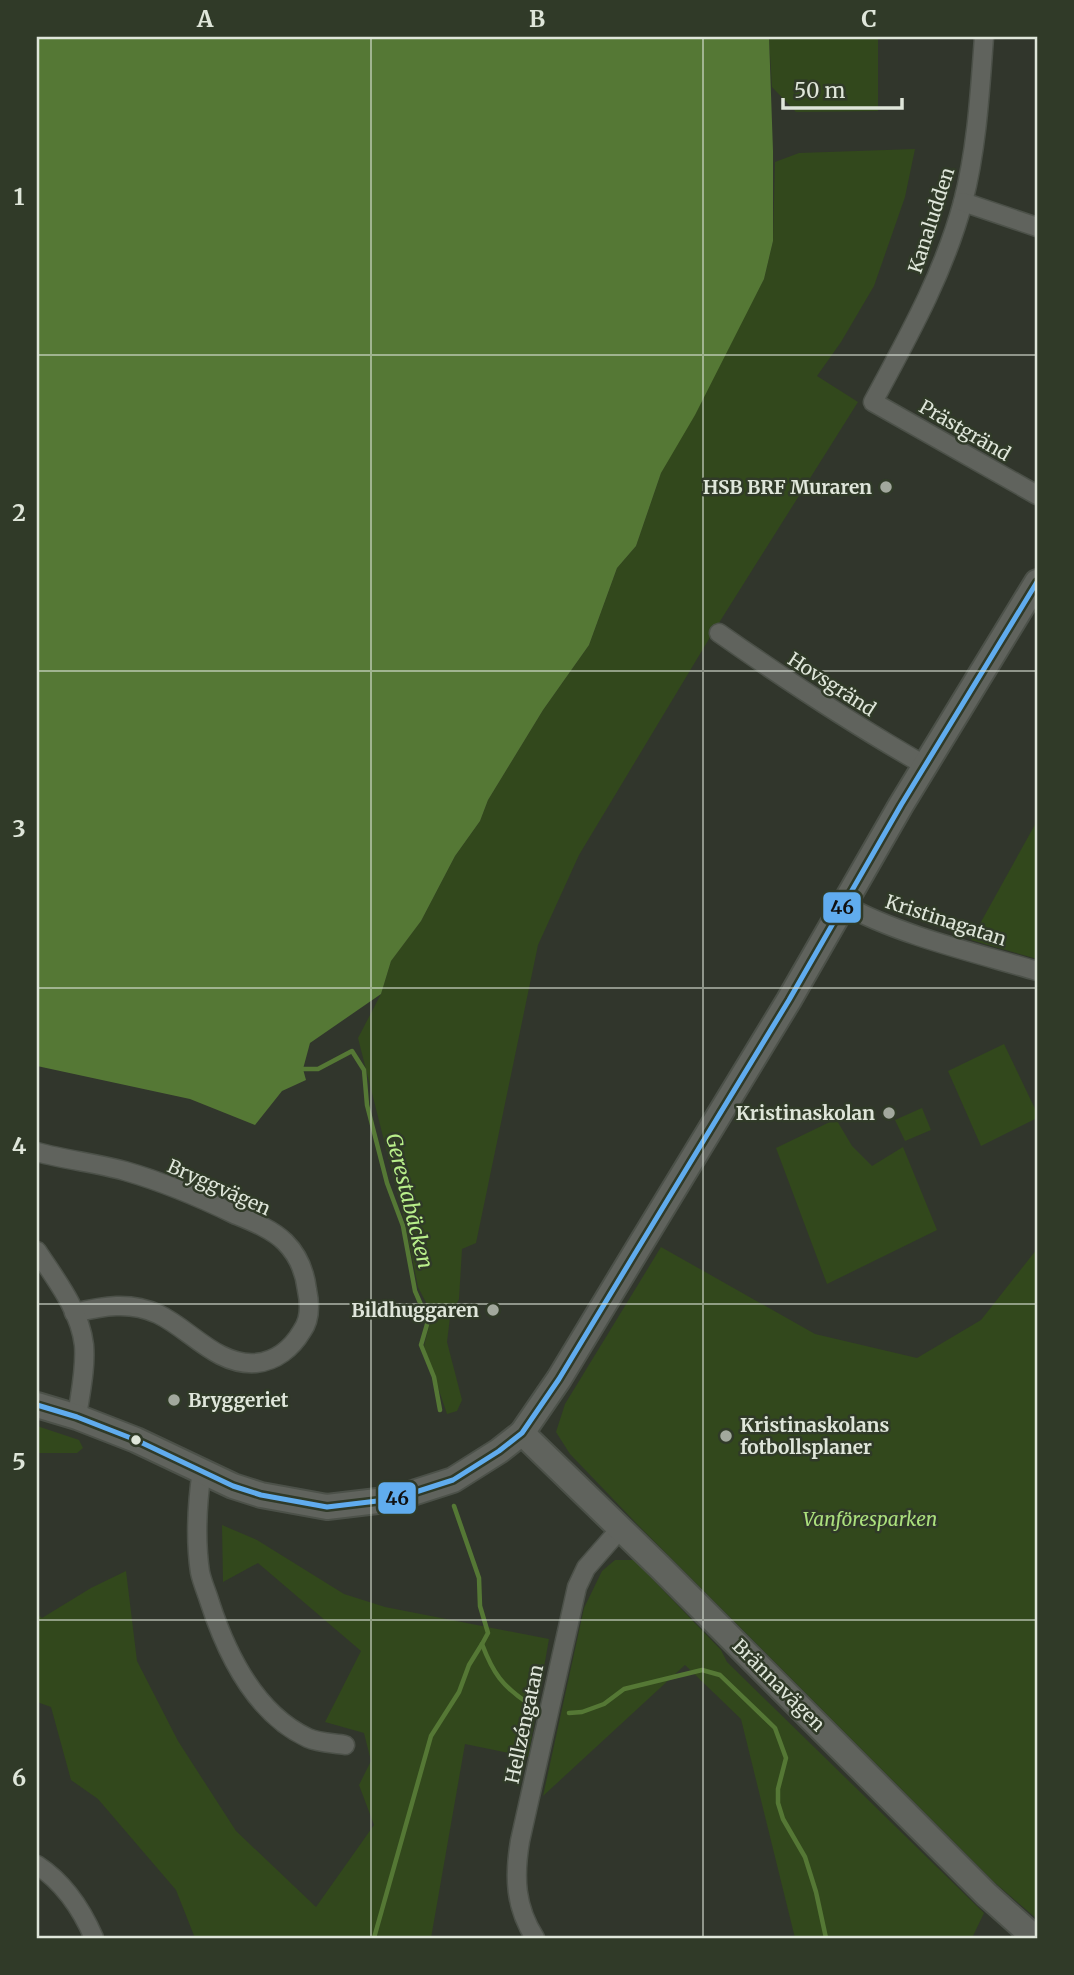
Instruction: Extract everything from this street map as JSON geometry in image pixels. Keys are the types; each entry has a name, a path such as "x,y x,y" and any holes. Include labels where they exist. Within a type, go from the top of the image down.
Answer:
{"main road":[{"path":"37,1405 77,1417 233,1486 261,1495 318,1506 357,1505 394,1499 453,1480 522,1433 559,1378 789,1000 843,904 1037,582"},
{"name":"Brännavägen","path":"522,1433 688,1594 987,1895 1035,1938"}],"street":[{"name":"Kanaludden","path":"873,402 924,308 963,202 972,158 984,37"},
{"path":"963,202 1037,227"},
{"name":"Prästgränd","path":"873,402 1037,495"},
{"name":"Hovsgränd","path":"719,633 779,676 926,766"},
{"name":"Kristinagatan","path":"843,904 872,918 947,944 1037,971"},
{"name":"Bryggvägen","path":"37,1152 124,1171 188,1193 260,1226 285,1242 292,1252 305,1278 308,1295 306,1325 298,1339 284,1352 268,1361 256,1363 244,1363 221,1356 168,1320 146,1310 113,1305 74,1313"},
{"path":"37,1251 62,1288 74,1313 84,1346 77,1417"},
{"path":"202,1470 196,1514 200,1573 216,1624 234,1663 272,1713 294,1731 312,1740 345,1745"},
{"name":"Hellzéngatan","path":"536,1938 524,1921 518,1904 516,1884 520,1841 577,1587 586,1568 620,1529"},
{"path":"37,1865 68,1894 88,1923 94,1938"}],"green space":[{"path":"769,37 878,37 878,111 796,112 772,87"},
{"path":"915,149 905,197 874,286 817,376 858,402 712,634 579,855 538,945 476,1243 462,1249 459,1299 450,1317 447,1342 462,1400 457,1411 447,1414 424,1346 432,1314 418,1287 405,1223 358,1038 381,994 391,961 421,921 455,856 480,821 488,800 543,710 589,645 617,568 636,546 661,473 764,279 773,241 775,162 799,153"},
{"path":"1037,821 1037,959 971,940"},
{"path":"1004,1044 1037,1118 981,1146 948,1071"},
{"path":"922,1108 931,1130 905,1141 895,1120"},
{"path":"836,1119 852,1146 872,1166 903,1147 937,1230 827,1284 776,1148"},
{"name":"Vanföresparken","path":"661,1247 815,1334 917,1358 981,1320 1037,1249 1037,1919 994,1882 636,1523 570,1454 556,1432 565,1404"},
{"path":"37,1426 79,1440 83,1448 77,1453 37,1453"},
{"path":"222,1525 257,1540 344,1594 385,1607 549,1639 528,1757 465,1744 431,1938 195,1938 176,1890 98,1799 71,1780 51,1707 37,1702 37,1614 42,1618 91,1588 126,1571 137,1661 178,1741 236,1831 316,1907 374,1825 359,1785 371,1761 364,1733 325,1722 361,1651 258,1563 223,1582"},
{"path":"615,1560 634,1560 721,1650 727,1662 984,1913 972,1938 795,1938 741,1719 685,1665 543,1796 584,1608 602,1571"}],"shaded area":[{"path":"37,37 769,37 773,241 764,279 695,415 661,473 636,546 617,568 589,645 543,710 488,800 480,821 455,856 421,921 391,961 381,994 310,1043 303,1069 306,1080 282,1091 255,1125 190,1099 37,1066"}],"waterway":[{"name":"Gerestabäcken","path":"303,1069 318,1069 352,1051 364,1070 367,1105 387,1183 403,1226 415,1291 428,1321 421,1345 434,1377 440,1410"},
{"path":"454,1506 479,1578 480,1606 488,1633 482,1644 499,1678 529,1704"},
{"path":"374,1938 431,1736 459,1692 469,1665 482,1644"},
{"path":"569,1713 582,1712 604,1704 624,1689 702,1670 720,1675 775,1728 786,1758 778,1789 778,1803 783,1819 805,1857 826,1938"}],"transit line":[{"name":"46","path":"37,1405 136,1440 233,1486 261,1495 327,1507 394,1499 453,1480 522,1433 559,1379 789,1000 901,805 1037,582"}],"place":[{"name":"HSB BRF Muraren","path":"886,487"},
{"name":"Kristinaskolan","path":"889,1113"},
{"name":"Bildhuggaren","path":"493,1310"},
{"name":"Bryggeriet","path":"174,1400"},
{"name":"Kristinaskolans fotbollsplaner","path":"726,1436"}]}
